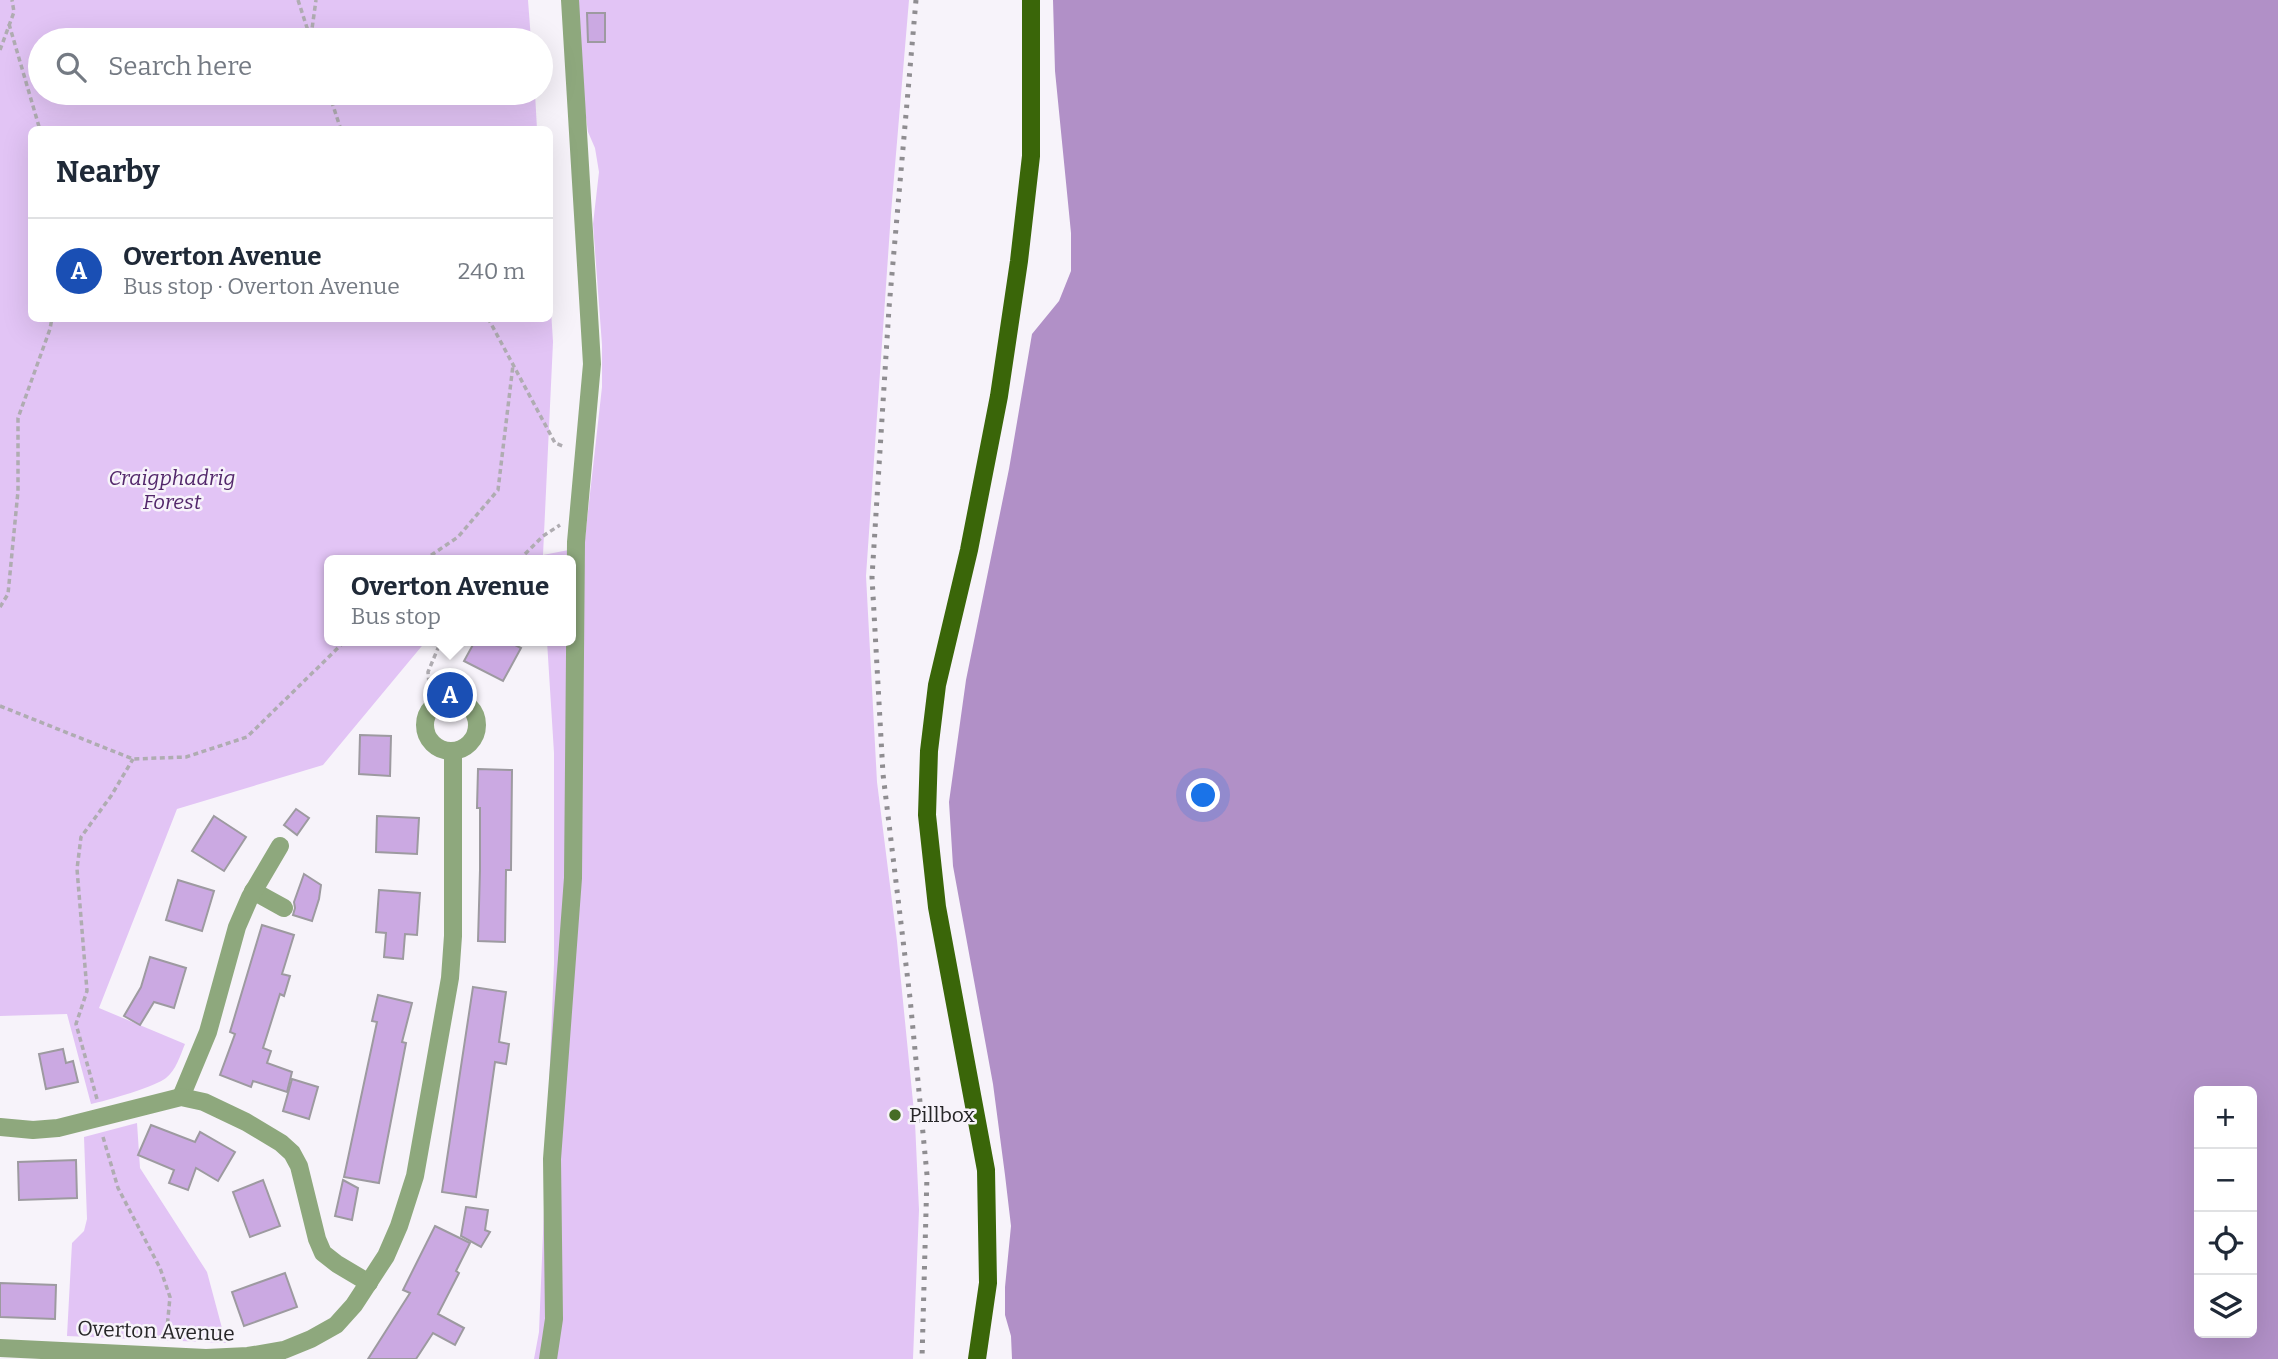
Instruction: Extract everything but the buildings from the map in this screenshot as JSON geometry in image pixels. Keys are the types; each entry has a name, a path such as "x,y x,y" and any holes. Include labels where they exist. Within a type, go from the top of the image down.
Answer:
{"main road":[{"path":"977,1359 988,1283 986,1170 937,907 927,815 929,751 937,685 969,550 999,396 1019,261 1031,156 1031,0"}],"street":[{"path":"570,0 592,365 576,555"},
{"path":"548,1359 554,1319 552,1159 573,878 575,646"},
{"path":"446,699 455,699 470,706 475,713 477,730 469,746 453,752 444,751 429,741 425,724 431,708 446,699"},
{"name":"Overton Avenue","path":"0,1348 206,1358 248,1356 284,1350 312,1339 336,1325 354,1305 386,1256 415,1176 450,978 453,936 453,752"},
{"path":"181,1097 208,1032 237,927 253,891 280,846"},
{"path":"253,891 284,908"},
{"path":"0,1127 33,1130 58,1128 181,1097 204,1102 246,1122 281,1143 292,1153 299,1166 323,1253 369,1283"}],"path":[{"path":"0,50 14,12 12,0"},
{"path":"298,0 307,28"},
{"path":"312,28 316,0"},
{"path":"9,24 28,89"},
{"path":"33,105 39,126"},
{"path":"332,105 340,126"},
{"path":"0,607 8,594 18,491 18,418 51,322"},
{"path":"490,322 555,443 584,456"},
{"path":"431,555 458,537 498,489 513,365"},
{"path":"524,555 543,536 579,513"},
{"path":"0,706 132,759 186,757 247,737 340,646"},
{"path":"431,708 428,672 439,646"},
{"path":"132,759 111,796 81,837 77,869 86,991 76,1024 102,1116 102,1135 118,1188 160,1268 170,1297 165,1355"}],"green space":[{"name":"Craigphadrig Forest","path":"0,0 528,0 530,28 28,28 28,105 536,105 537,126 28,126 28,322 552,322 553,342 543,555 324,555 324,646 422,646 323,765 177,809 99,1008 185,1044 169,1075 142,1089 91,1104 67,1014 0,1016"},
{"path":"577,0 909,0 866,576 877,782 897,941 915,1122 919,1210 913,1359 534,1359 539,1332 554,964 554,753 547,646 576,646 576,555 543,555 584,547 602,387 602,345 593,224 599,172 595,148 588,132 583,95"},
{"path":"137,1123 140,1168 207,1272 226,1343 67,1336 72,1243 84,1231 87,1219 84,1137"}],"shaded area":[{"path":"1053,0 2278,0 2278,1359 1012,1359 1011,1336 1005,1315 1011,1226 993,1084 953,866 949,802 966,680 1009,469 1032,334 1059,301 1071,271 1071,233 1055,71"}],"railway":[{"path":"916,0 889,308 872,577 883,774 910,998 927,1175 922,1359"}],"place":[{"name":"Overton Avenue","path":"450,695"},
{"name":"Pillbox","path":"895,1115"}]}
